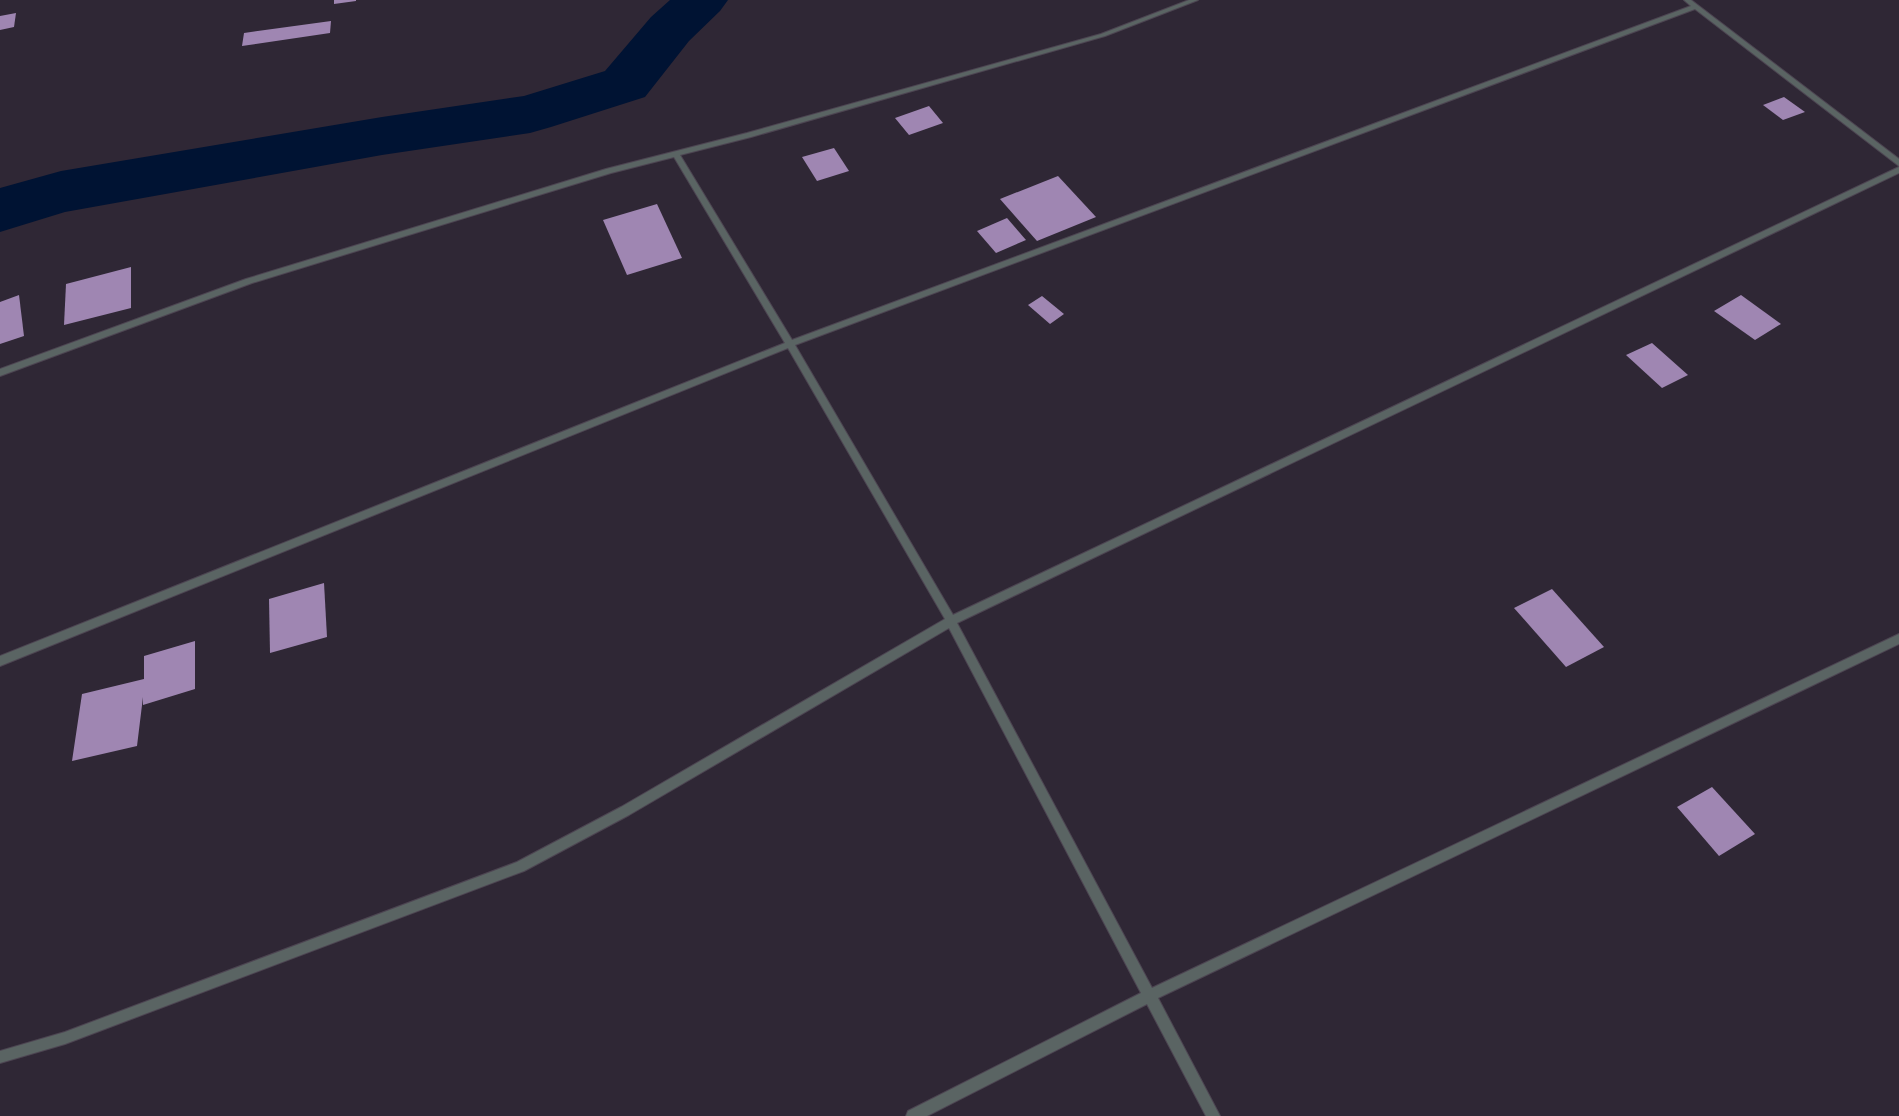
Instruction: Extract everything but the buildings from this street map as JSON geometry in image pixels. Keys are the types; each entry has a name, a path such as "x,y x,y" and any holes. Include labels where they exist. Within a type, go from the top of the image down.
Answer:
{"street":[{"path":"0,373 249,281 609,171 676,154 1103,35 1194,0"},
{"path":"1688,0 1695,7 1899,163"},
{"path":"0,661 790,344 1695,7"},
{"path":"676,154 790,344 951,621 1212,1116"},
{"path":"0,1057 65,1038 520,867 625,811 951,621 1899,170"},
{"path":"913,1116 1149,996 1899,639"}],"waterway":[{"path":"0,210 61,192 223,165 382,136 530,114 625,84 670,29 701,0"}]}
